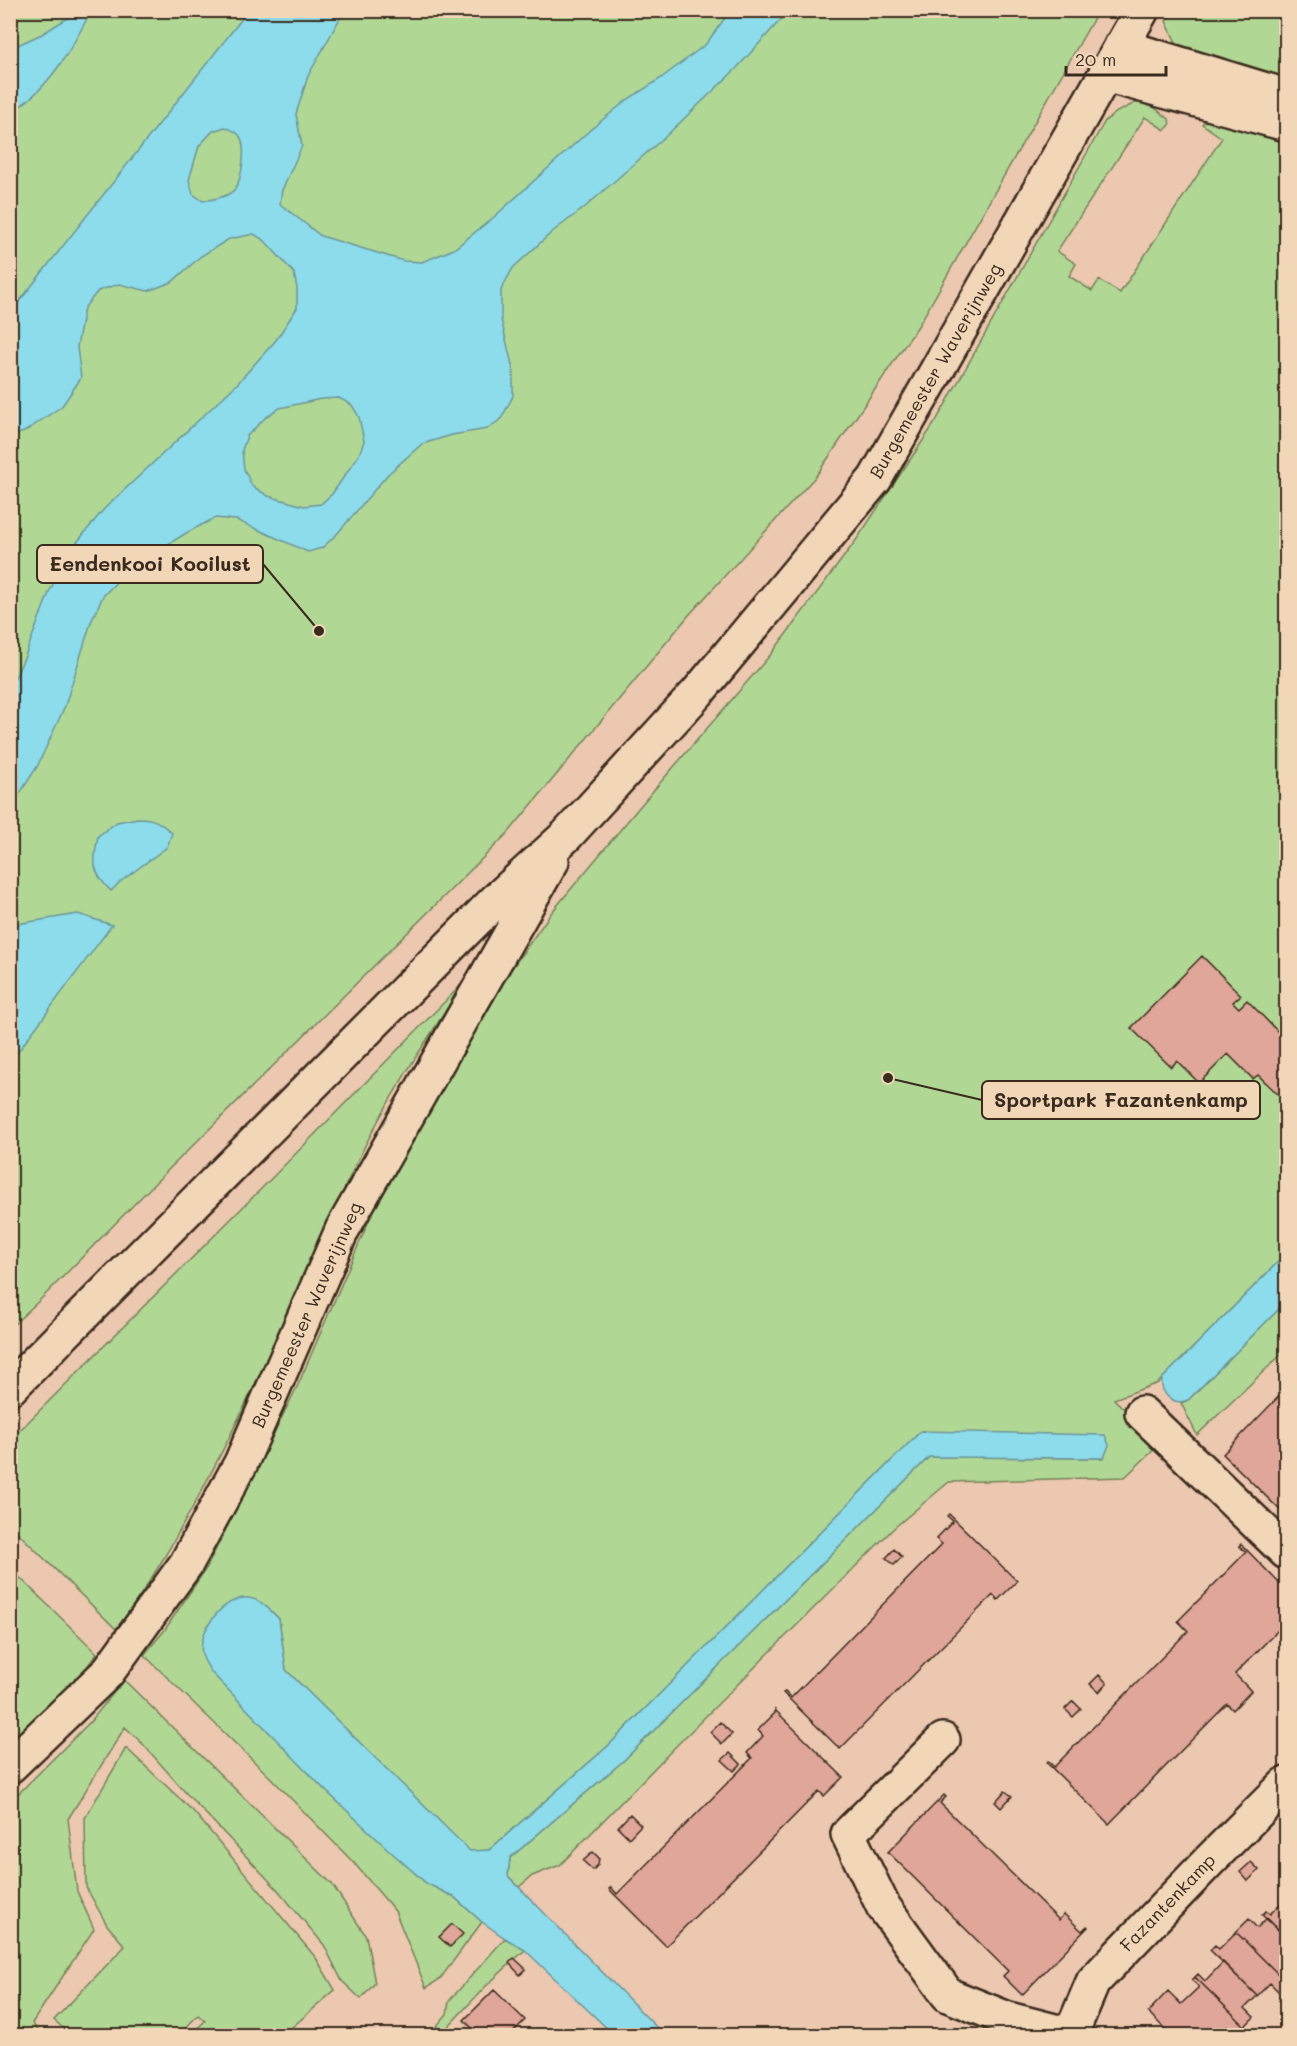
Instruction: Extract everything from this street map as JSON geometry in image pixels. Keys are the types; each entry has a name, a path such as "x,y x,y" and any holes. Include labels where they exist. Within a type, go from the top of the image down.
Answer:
{"street":[{"name":"Burgemeester Waverijnweg","path":"10,1388 496,900 566,836 698,692 875,479 1142,10"},
{"path":"1121,46 1287,96"},
{"path":"1105,75 1287,124"},
{"name":"Burgemeester Waverijnweg","path":"10,1766 107,1673 186,1564 241,1463 342,1230 566,836"},
{"path":"1142,1413 1287,1552"},
{"name":"Fazantenkamp","path":"943,1740 848,1834 883,1906 948,1995 1008,2019 1070,2035 1093,1982 1209,1861 1287,1784"}],"green space":[{"path":"10,11 1098,11 920,323 816,476 689,615 509,832 11,1327"},
{"path":"1173,11 1286,11 1286,83 1179,49 1166,21"},
{"path":"1135,103 1148,103 1169,119 1170,125 1165,130 1145,117 1057,251 1076,264 1069,276 1092,291 1099,280 1120,293 1222,138 1202,124 1210,117 1286,140 1286,1254 1158,1383 1114,1399 1160,1444 1125,1477 949,1482 895,1527 560,1865 532,1876 519,1887 508,1876 510,1858 623,1761 929,1457 1104,1458 921,1431 608,1746 489,1850 470,1852 286,1670 279,1619 269,1609 258,1601 243,1599 230,1603 220,1611 207,1629 202,1653 324,1789 426,1883 454,1897 482,1922 440,1979 426,1988 395,1911 354,1863 270,1777 144,1655 164,1631 207,1567 298,1385 380,1195 479,1015 551,913 772,653 857,539 936,421 1105,121"},
{"path":"467,979 421,1048 379,1120 353,1170 223,1451 162,1561 116,1629 11,1526 10,1440"},
{"path":"1286,1302 1286,1350 1197,1435 1181,1403 1188,1400"},
{"path":"11,1569 97,1653 67,1694 11,1745"},
{"path":"124,1680 332,1884 366,1936 375,1983 361,1999 342,1981 324,1945 278,1890 125,1727 68,1819 77,1891 94,1929 32,2023 42,2035 11,2035 11,1801 91,1721"},
{"path":"126,1748 194,1812 316,1958 335,1990 283,2035 190,2035 205,2021 198,2015 179,2035 71,2035 54,2020 125,1946 107,1925 86,1887 85,1818"},
{"path":"505,1938 525,1950 486,1986 440,2035 428,2036 447,2014 449,2001"}],"water":[{"path":"79,11 91,11 58,68 36,93 11,112 11,48 42,34"},
{"path":"248,11 344,11 308,76 296,114 302,146 282,190 280,204 321,236 404,261 422,262 454,249 494,217 590,130 627,100 660,79 706,44 730,11 786,11 736,69 667,135 513,268 501,290 501,319 513,369 513,396 501,419 487,429 452,435 422,444 388,474 337,534 322,548 308,552 236,520 215,518 132,566 103,596 91,622 65,706 37,767 11,807 11,686 50,590 74,546 104,509 237,384 276,340 297,308 297,288 294,273 265,241 254,234 229,239 201,256 172,282 148,291 119,284 98,291 84,308 77,347 81,378 62,406 24,432 11,436 11,312","holes":["225,127 237,133 243,145 243,161 238,184 235,189 220,198 203,201 193,194 189,180 199,146 213,131","339,398 352,405 359,417 364,441 359,455 332,494 321,504 304,506 268,496 252,486 244,469 242,450 247,436 265,418 280,408 321,399"]},
{"path":"138,818 156,821 172,833 167,847 111,891 100,878 95,866 98,836 117,822"},
{"path":"78,914 112,925 11,1061 11,925"},
{"path":"1286,1254 1286,1302 1188,1400 1173,1400 1165,1394 1162,1379"},
{"path":"921,1431 1105,1435 1109,1445 1104,1458 929,1457 623,1761 510,1858 508,1876 664,2035 614,2035 525,1950 482,1922 454,1897 426,1883 324,1789 210,1671 203,1656 204,1635 214,1617 222,1609 239,1599 248,1598 261,1603 279,1619 286,1670 470,1851 489,1850 608,1746"}],"building":[{"path":"1202,956 1241,995 1233,1002 1239,1008 1247,1000 1286,1040 1286,1102 1258,1075 1253,1079 1228,1054 1199,1083 1177,1061 1171,1067 1131,1028"},
{"path":"1286,1389 1286,1513 1285,1515 1223,1454"},
{"path":"949,1514 1017,1581 998,1600 993,1595 840,1749 783,1693 785,1692 791,1698 942,1544 936,1539 953,1521 947,1516"},
{"path":"1241,1544 1286,1590 1286,1622 1235,1674 1251,1691 1233,1710 1227,1704 1109,1824 1047,1763 1048,1761 1054,1767 1188,1631 1178,1621 1246,1552 1239,1546"},
{"path":"894,1549 902,1557 894,1565 886,1558"},
{"path":"1099,1675 1107,1683 1099,1692 1090,1684"},
{"path":"1073,1701 1081,1709 1073,1717 1065,1709"},
{"path":"775,1710 843,1777 824,1796 819,1791 666,1946 609,1889 611,1887 617,1894 752,1758 747,1753 763,1736 758,1730 775,1713"},
{"path":"720,1722 732,1734 722,1744 710,1732"},
{"path":"730,1753 741,1764 734,1771 722,1760"},
{"path":"1005,1791 1012,1796 1001,1808 995,1802"},
{"path":"944,1795 946,1797 940,1803 1059,1920 1064,1914 1082,1931 1088,1927 1022,1995 1003,1976 1008,1971 888,1852"},
{"path":"630,1814 641,1825 629,1838 618,1827"},
{"path":"593,1852 599,1858 598,1865 593,1870 583,1861"},
{"path":"1251,1862 1259,1870 1248,1881 1240,1872"},
{"path":"1286,1898 1286,1937 1262,1915 1266,1911 1270,1914"},
{"path":"1267,1918 1286,1937 1286,1982 1236,1932 1249,1919 1257,1928"},
{"path":"452,1924 463,1934 450,1947 439,1937"},
{"path":"1236,1932 1286,1982 1286,1999 1270,1983 1257,1996 1210,1950 1215,1945 1219,1949"},
{"path":"514,1958 526,1969 520,1975 509,1963"},
{"path":"1223,1962 1257,1996 1245,2008 1254,2017 1245,2026 1195,1977 1198,1974 1205,1981"},
{"path":"1195,1977 1245,2026 1236,2035 1227,2027 1219,2036 1167,2036 1169,2033 1148,2012 1168,1991 1181,2004 1199,1987 1192,1980"},
{"path":"494,1990 525,2020 509,2036 470,2036 475,2031 464,2020"}],"place":[{"name":"Eendenkooi Kooilust","path":"319,631"},
{"name":"Sportpark Fazantenkamp","path":"888,1078"}]}
